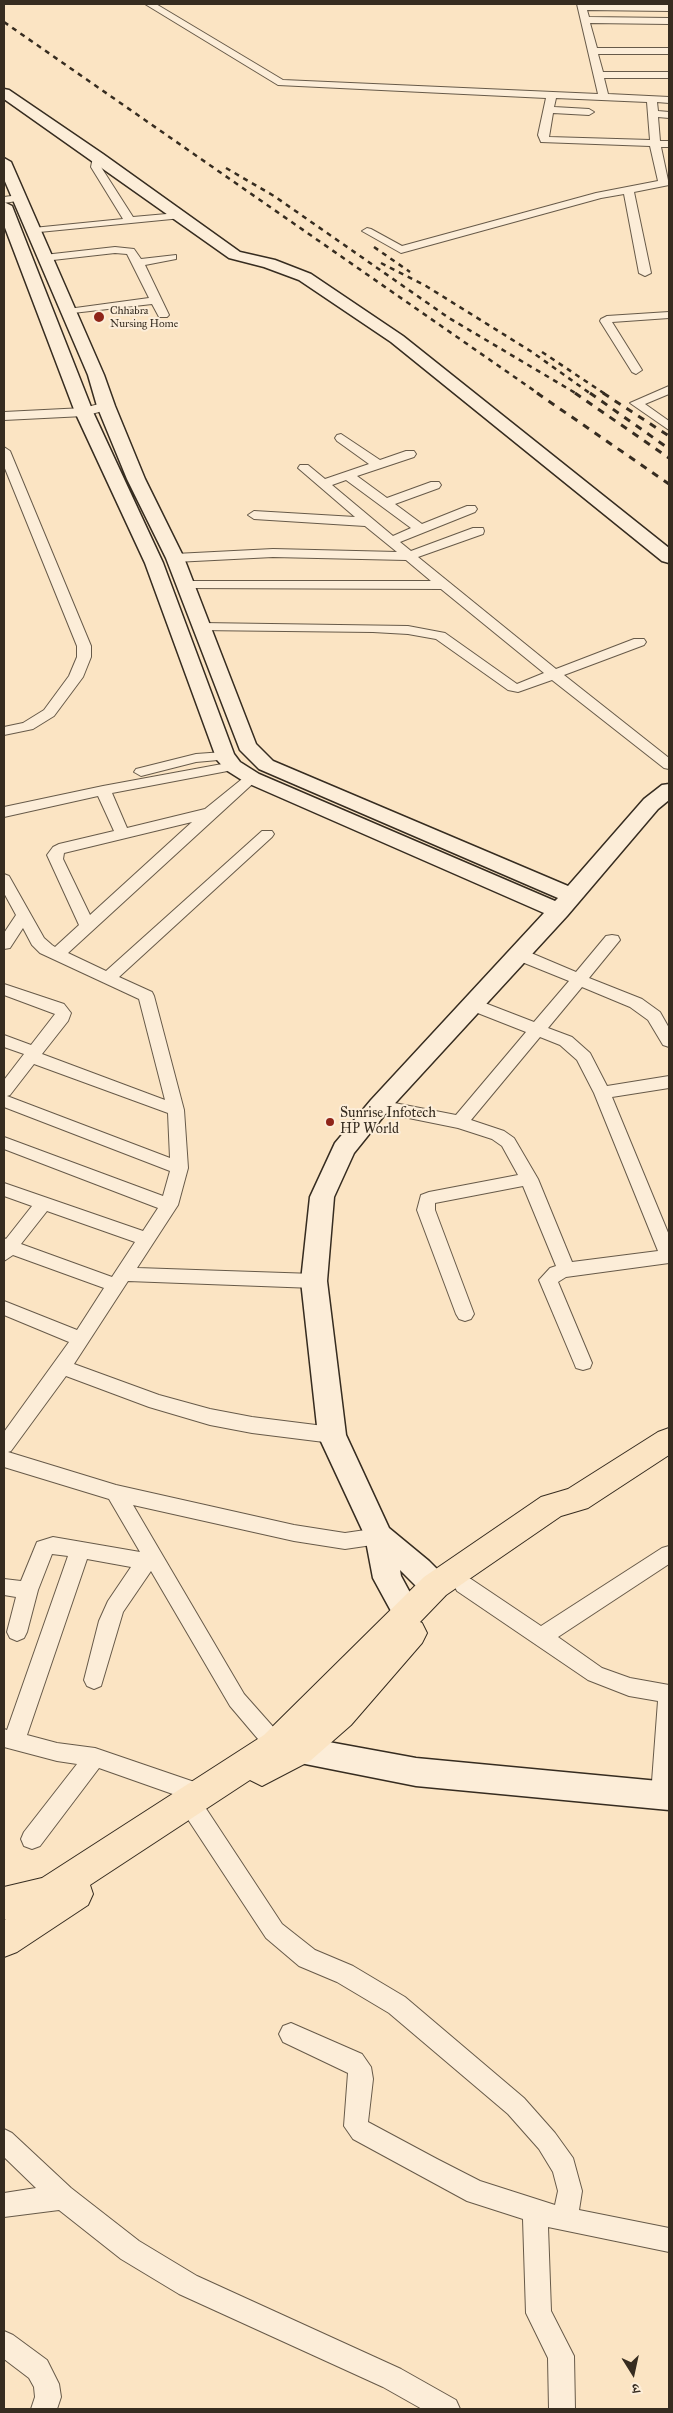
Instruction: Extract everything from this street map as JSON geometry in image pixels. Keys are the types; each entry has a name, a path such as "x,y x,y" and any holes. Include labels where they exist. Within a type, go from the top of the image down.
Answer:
{"highway":[{"path":"4,1903 15,1902 51,1891 199,1804 260,1772 287,1748 339,1715 431,1599 564,1514 576,1499 669,1440"},
{"path":"4,1940 199,1804"}],"street":[{"path":"150,4 281,83 669,100"},
{"path":"604,97 582,5 669,8"},
{"path":"585,20 669,21"},
{"path":"593,51 640,47 669,51"},
{"path":"599,75 669,75"},
{"path":"4,93 98,157 235,255 269,263 305,277 397,339 669,556"},
{"path":"552,94 543,135 545,140 669,144"},
{"path":"550,110 589,117 590,96"},
{"path":"367,231 401,250 628,189 666,182 664,167 655,144 652,99"},
{"path":"653,114 669,115"},
{"path":"98,157 96,166 129,220"},
{"path":"4,162 9,201 84,412 154,562 229,761"},
{"path":"628,189 645,273"},
{"path":"9,201 33,231 96,375 106,406 136,479 175,558 186,585 247,746 266,765 565,903"},
{"path":"33,231 178,216"},
{"path":"44,258 123,250 130,251 138,263 162,315"},
{"path":"138,263 172,257"},
{"path":"68,312 156,300"},
{"path":"636,370 606,321 607,319 669,315"},
{"path":"669,390 636,403 669,426"},
{"path":"4,415 84,412 106,406"},
{"path":"341,438 378,465"},
{"path":"4,451 84,646 84,657 76,677 50,713 28,726 4,731"},
{"path":"323,484 410,454"},
{"path":"304,468 408,556 669,765"},
{"path":"348,476 419,528"},
{"path":"386,503 435,485"},
{"path":"390,540 471,509"},
{"path":"254,515 369,522"},
{"path":"175,558 273,553 408,556 478,531"},
{"path":"186,585 444,585"},
{"path":"202,627 373,628 416,632 447,639 513,687 524,688 639,642"},
{"path":"4,802 101,782 196,758 229,761 252,778 565,903"},
{"path":"4,812 229,761"},
{"path":"57,954 210,813 252,778"},
{"path":"103,790 122,832"},
{"path":"666,796 645,811 565,903 470,1004 379,1106 344,1149 322,1197 314,1281 332,1435 379,1536 387,1578 431,1599 543,1636 595,1674 610,1682 669,1694"},
{"path":"87,925 55,855 64,847 210,813"},
{"path":"109,977 268,834"},
{"path":"4,880 38,941 46,949 146,996 150,1003 176,1110 179,1168 169,1205 81,1339 4,1446"},
{"path":"4,944 24,915"},
{"path":"460,1122 540,1029 612,940"},
{"path":"518,954 647,1009 661,1026 669,1041"},
{"path":"4,989 58,1008 63,1013 34,1055 4,1091"},
{"path":"470,1004 540,1029 566,1041 584,1057 602,1093 669,1256 566,1270 552,1275 548,1280 549,1285 583,1363"},
{"path":"4,1041 34,1055 176,1110"},
{"path":"602,1093 669,1082"},
{"path":"4,1101 179,1168"},
{"path":"379,1106 460,1122 498,1135 508,1142 529,1179 566,1270"},
{"path":"4,1143 169,1205"},
{"path":"465,1314 426,1210 427,1200 435,1196 529,1179"},
{"path":"4,1190 146,1239"},
{"path":"44,1203 6,1249 121,1280 314,1281"},
{"path":"4,1308 81,1339"},
{"path":"62,1366 156,1402 210,1417 252,1425 332,1435"},
{"path":"4,1459 116,1493 324,1539 345,1541 379,1536 419,1569 431,1599"},
{"path":"116,1493 149,1558 237,1700 287,1748 416,1772 666,1795 669,1699"},
{"path":"18,1632 28,1590 44,1548 53,1545 149,1558"},
{"path":"80,1550 9,1740 58,1752 94,1757 199,1804 274,1931 307,1958 345,1974 397,2005 516,2106 547,2141 564,2167 570,2191 565,2220"},
{"path":"543,1636 669,1554"},
{"path":"94,1680 109,1621 121,1597 149,1558"},
{"path":"4,1587 28,1590"},
{"path":"32,1839 94,1757"},
{"path":"291,2034 354,2062 359,2067 361,2079 355,2121 361,2132 476,2192 565,2220 669,2240"},
{"path":"4,2141 62,2197 130,2250 188,2285 392,2378 447,2409"},
{"path":"4,2205 62,2197"},
{"path":"534,2211 540,2313 561,2356 562,2409"},
{"path":"4,2344 38,2369 46,2384 48,2397 44,2409"}],"railway":[{"path":"4,22 539,394"},
{"path":"226,168 274,196 449,318 577,394"},
{"path":"374,247 410,272"},
{"path":"381,263 426,286 532,352 591,394"},
{"path":"542,352 605,394"},
{"path":"537,393 669,484"},
{"path":"575,393 669,458"},
{"path":"590,393 668,448"},
{"path":"603,393 669,436"}],"place":[{"name":"Chhabra Nursing Home","path":"99,317"},
{"name":"Sunrise Infotech HP World","path":"330,1122"}]}
